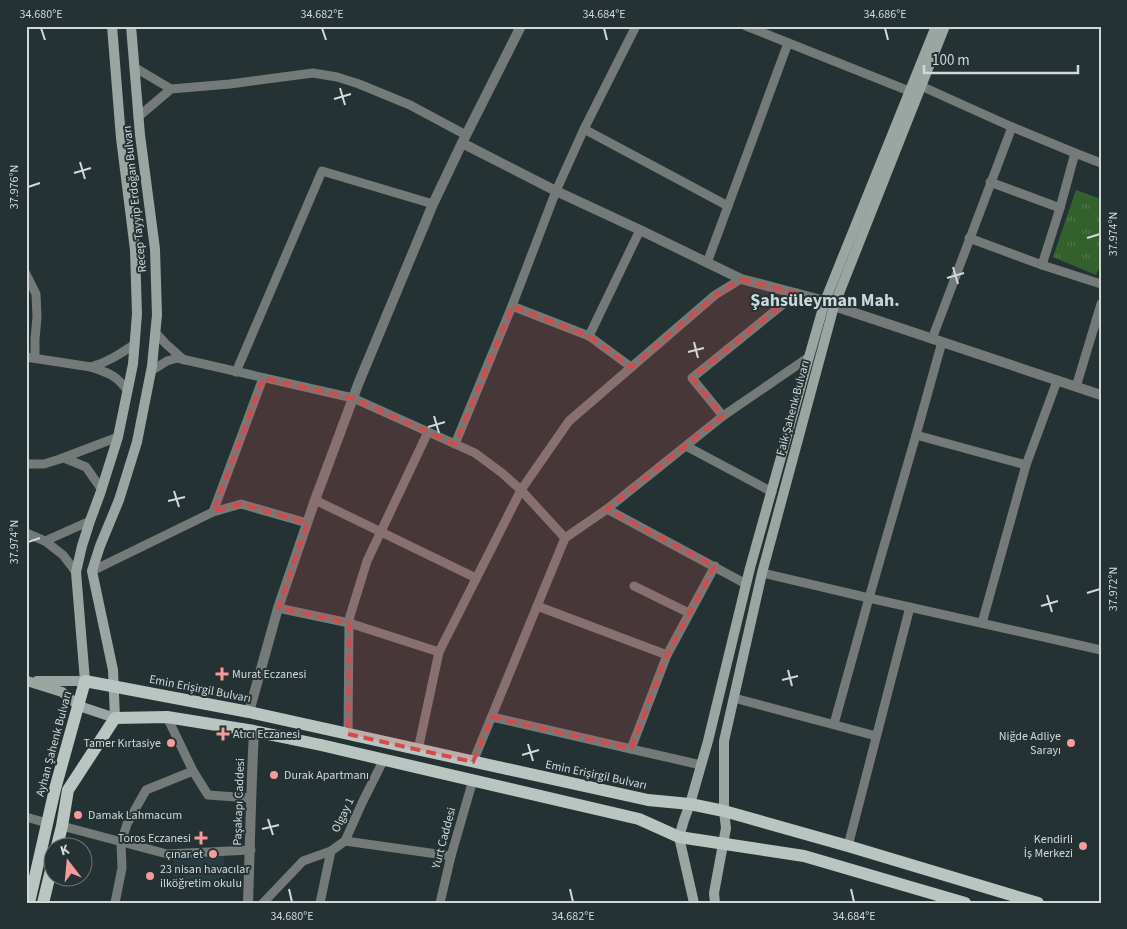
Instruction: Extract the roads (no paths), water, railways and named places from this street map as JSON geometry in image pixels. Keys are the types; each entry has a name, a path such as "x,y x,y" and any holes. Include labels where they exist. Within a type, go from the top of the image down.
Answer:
{"main road":[{"name":"Recep Tayyip Erdoğan Bulvarı","path":"85,681 76,572 82,546 118,437 133,364 137,314 135,250 121,138 112,26"},
{"name":"Recep Tayyip Erdoğan Bulvarı","path":"115,718 113,670 92,571 119,500 137,442 151,372 157,315 155,249 138,117 131,26"},
{"name":"Faik Şahenk Bulvarı","path":"679,838 701,766 746,584 809,356 909,91 936,26"},
{"name":"Faik Şahenk Bulvarı","path":"715,903 714,893 726,828 724,811 724,741 762,573 829,303 922,86 945,26"},
{"path":"27,681 85,681"},
{"path":"27,681 62,692 79,706 115,718 166,718 254,731 320,744 639,819 679,838 804,856 966,903"},
{"name":"Emin Erişirgil Bulvarı","path":"85,681 249,712 648,800 690,804 724,811 1038,903"},
{"name":"Ayhan Şahenk Bulvarı","path":"29,903 47,823 85,681"},
{"name":"Ayhan Şahenk Bulvarı","path":"60,836 68,790 115,718"},
{"path":"679,838 694,903"},
{"path":"44,903 48,886"}],"street":[{"path":"249,712 278,608 353,398 433,204 521,26"},
{"path":"456,444 556,191 584,129 636,26"},
{"path":"746,26 909,91"},
{"path":"708,263 788,43"},
{"path":"134,67 171,89"},
{"path":"138,117 171,89 230,84 313,73 337,77 410,105 464,139 556,191 741,279 829,303 1101,395"},
{"path":"922,86 1012,127 1101,163"},
{"path":"834,724 916,435 937,340 969,238 1012,127"},
{"path":"584,129 728,206"},
{"path":"1042,265 1075,153"},
{"path":"236,372 322,171 433,204"},
{"path":"990,182 1060,208"},
{"path":"589,336 640,230"},
{"path":"969,238 1101,284"},
{"path":"26,274 36,294 37,317 31,357 91,367 111,374 128,391"},
{"path":"418,750 439,652 521,490 569,421 715,295 741,279"},
{"path":"723,416 692,378 797,293"},
{"path":"1076,387 1101,304"},
{"path":"512,306 589,336 631,368"},
{"path":"155,332 184,360"},
{"path":"91,367 104,364 135,344"},
{"path":"474,762 565,538 607,509 723,416 809,356"},
{"path":"151,372 177,358 353,398 475,453 521,490 565,538"},
{"path":"213,512 263,378"},
{"path":"982,623 1026,465 1057,380"},
{"path":"348,734 349,623 367,561 428,432"},
{"path":"916,435 1026,465"},
{"path":"26,464 44,464 118,437"},
{"path":"686,446 772,492"},
{"path":"64,458 86,467 102,490"},
{"path":"315,500 476,578"},
{"path":"92,571 213,512 241,504 307,523"},
{"path":"607,509 746,584"},
{"path":"45,541 90,521"},
{"path":"26,534 45,541 63,555 76,572"},
{"path":"631,749 667,655 714,566"},
{"path":"762,573 1101,650"},
{"path":"634,586 689,613"},
{"path":"537,606 667,655"},
{"path":"848,846 910,607"},
{"path":"278,608 349,623 439,652"},
{"path":"734,698 876,736"},
{"path":"492,717 701,766"},
{"path":"166,718 208,795 250,798"},
{"name":"Paşakapı Caddesi","path":"248,903 250,798 254,731"},
{"name":"Olgay 1","path":"263,903 303,861 331,851 346,841 384,759"},
{"path":"115,903 122,868 121,842 127,824 146,790 194,771"},
{"name":"Yurt Caddesi","path":"440,903 451,856 473,780"},
{"path":"26,818 47,823"},
{"path":"62,826 167,854 250,850"},
{"path":"346,841 451,856"},
{"path":"320,903 331,851"}],"place":[{"name":"Murat Eczanesi","path":"222,674"},
{"name":"Atıcı Eczanesi","path":"223,734"},
{"name":"Tamer Kırtasiye","path":"171,743"},
{"name":"Niğde Adliye Sarayı","path":"1071,743"},
{"name":"Durak Apartmanı","path":"274,775"},
{"name":"Damak Lahmacum","path":"78,815"},
{"name":"Toros Eczanesi","path":"201,838"},
{"name":"Kendirli İş Merkezi","path":"1083,846"},
{"name":"çınar et","path":"213,854"},
{"name":"23 nisan havacılar ilköğretim okulu","path":"150,876"}],"district":[{"name":"Şahsüleyman Mah.","path":"825,300"}]}
